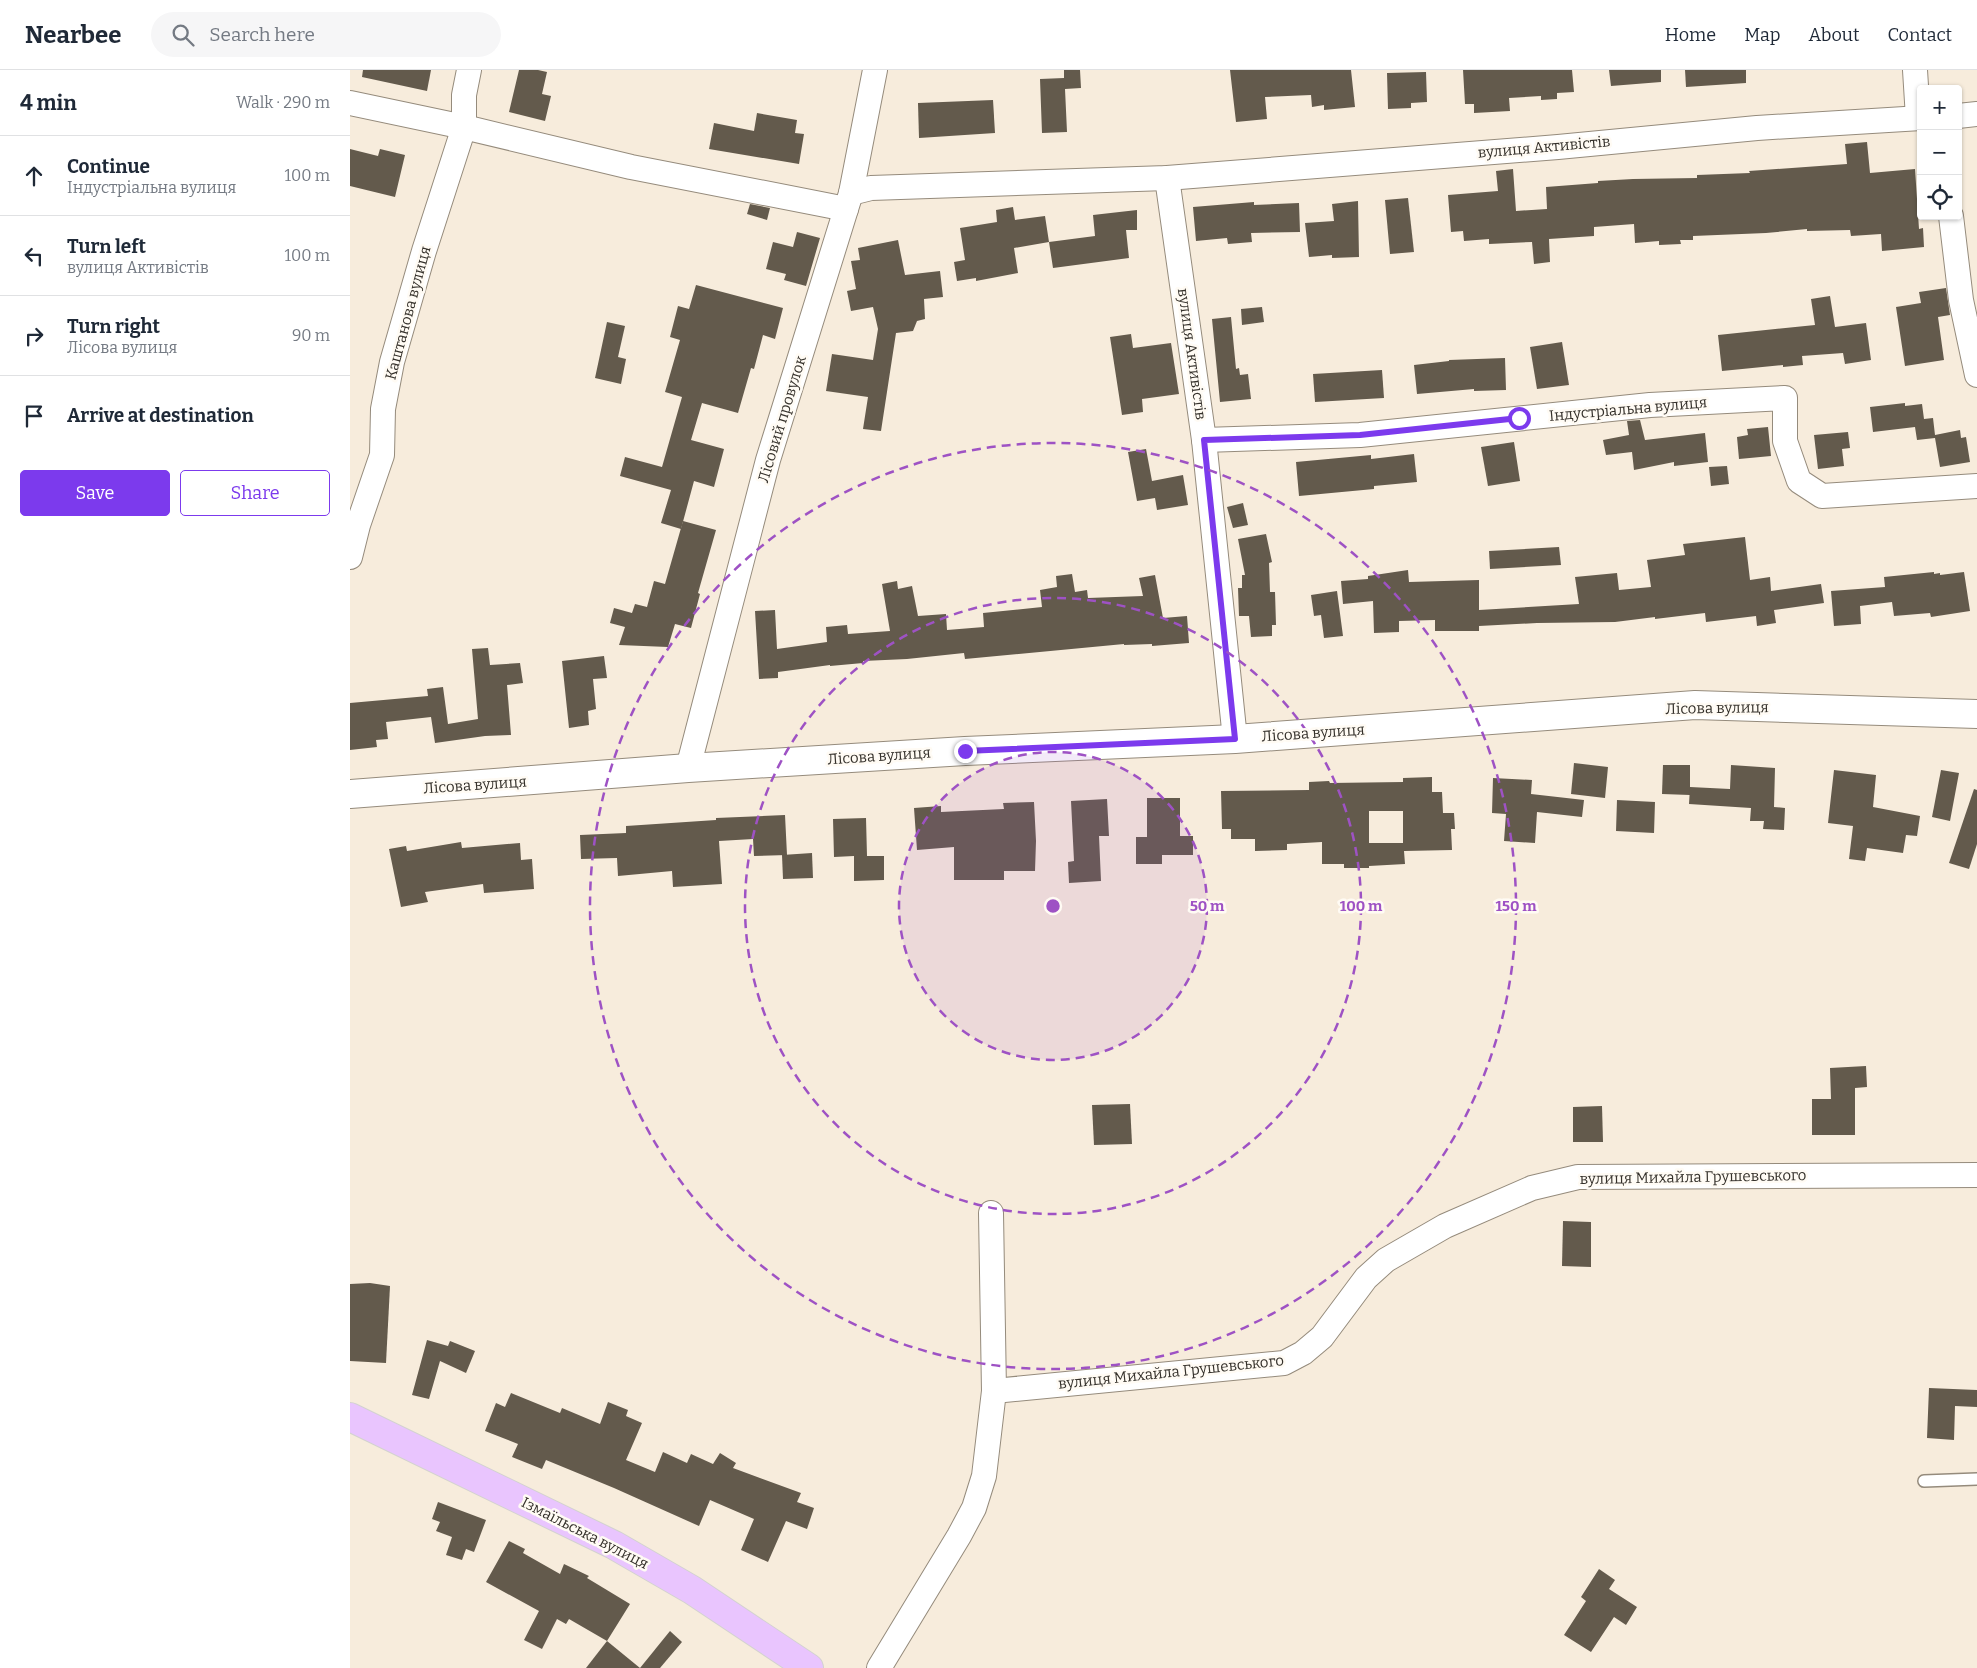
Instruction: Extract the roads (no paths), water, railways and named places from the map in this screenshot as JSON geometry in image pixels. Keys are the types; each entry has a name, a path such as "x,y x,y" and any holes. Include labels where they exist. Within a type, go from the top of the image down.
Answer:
{"main road":[{"name":"Ізмаїльська вулиця","path":"350,1418 614,1545 692,1590 809,1668"}],"street":[{"name":"Каштанова вулиця","path":"350,557 358,525 382,455 383,409 392,362 424,251 464,127 464,94 469,70"},
{"name":"Лісовий провулок","path":"688,768 768,460 848,201 875,70"},
{"path":"1915,70 1917,94"},
{"path":"350,103 464,127 631,167 848,201"},
{"path":"1962,116 1977,114"},
{"name":"вулиця Активістів","path":"848,201 871,188 1167,178 1558,147 1757,128 1917,118"},
{"name":"вулиця Активістів","path":"1167,178 1204,440 1235,739"},
{"path":"1951,220 1961,300 1977,375"},
{"name":"Індустріальна вулиця","path":"1204,440 1360,435 1650,405 1785,398 1785,441 1799,481 1822,496 1977,486"},
{"name":"Лісова вулиця","path":"350,794 688,768 965,751 1235,739 1695,706 1977,714"},
{"name":"вулиця Михайла Грушевського","path":"994,1391 1284,1363 1303,1353 1322,1336 1366,1278 1386,1260 1445,1226 1532,1188 1578,1177 1977,1175"},
{"path":"879,1668 959,1536 974,1508 984,1476 994,1391 991,1213"}],"lane":[{"path":"1924,1481 1977,1479"}]}
